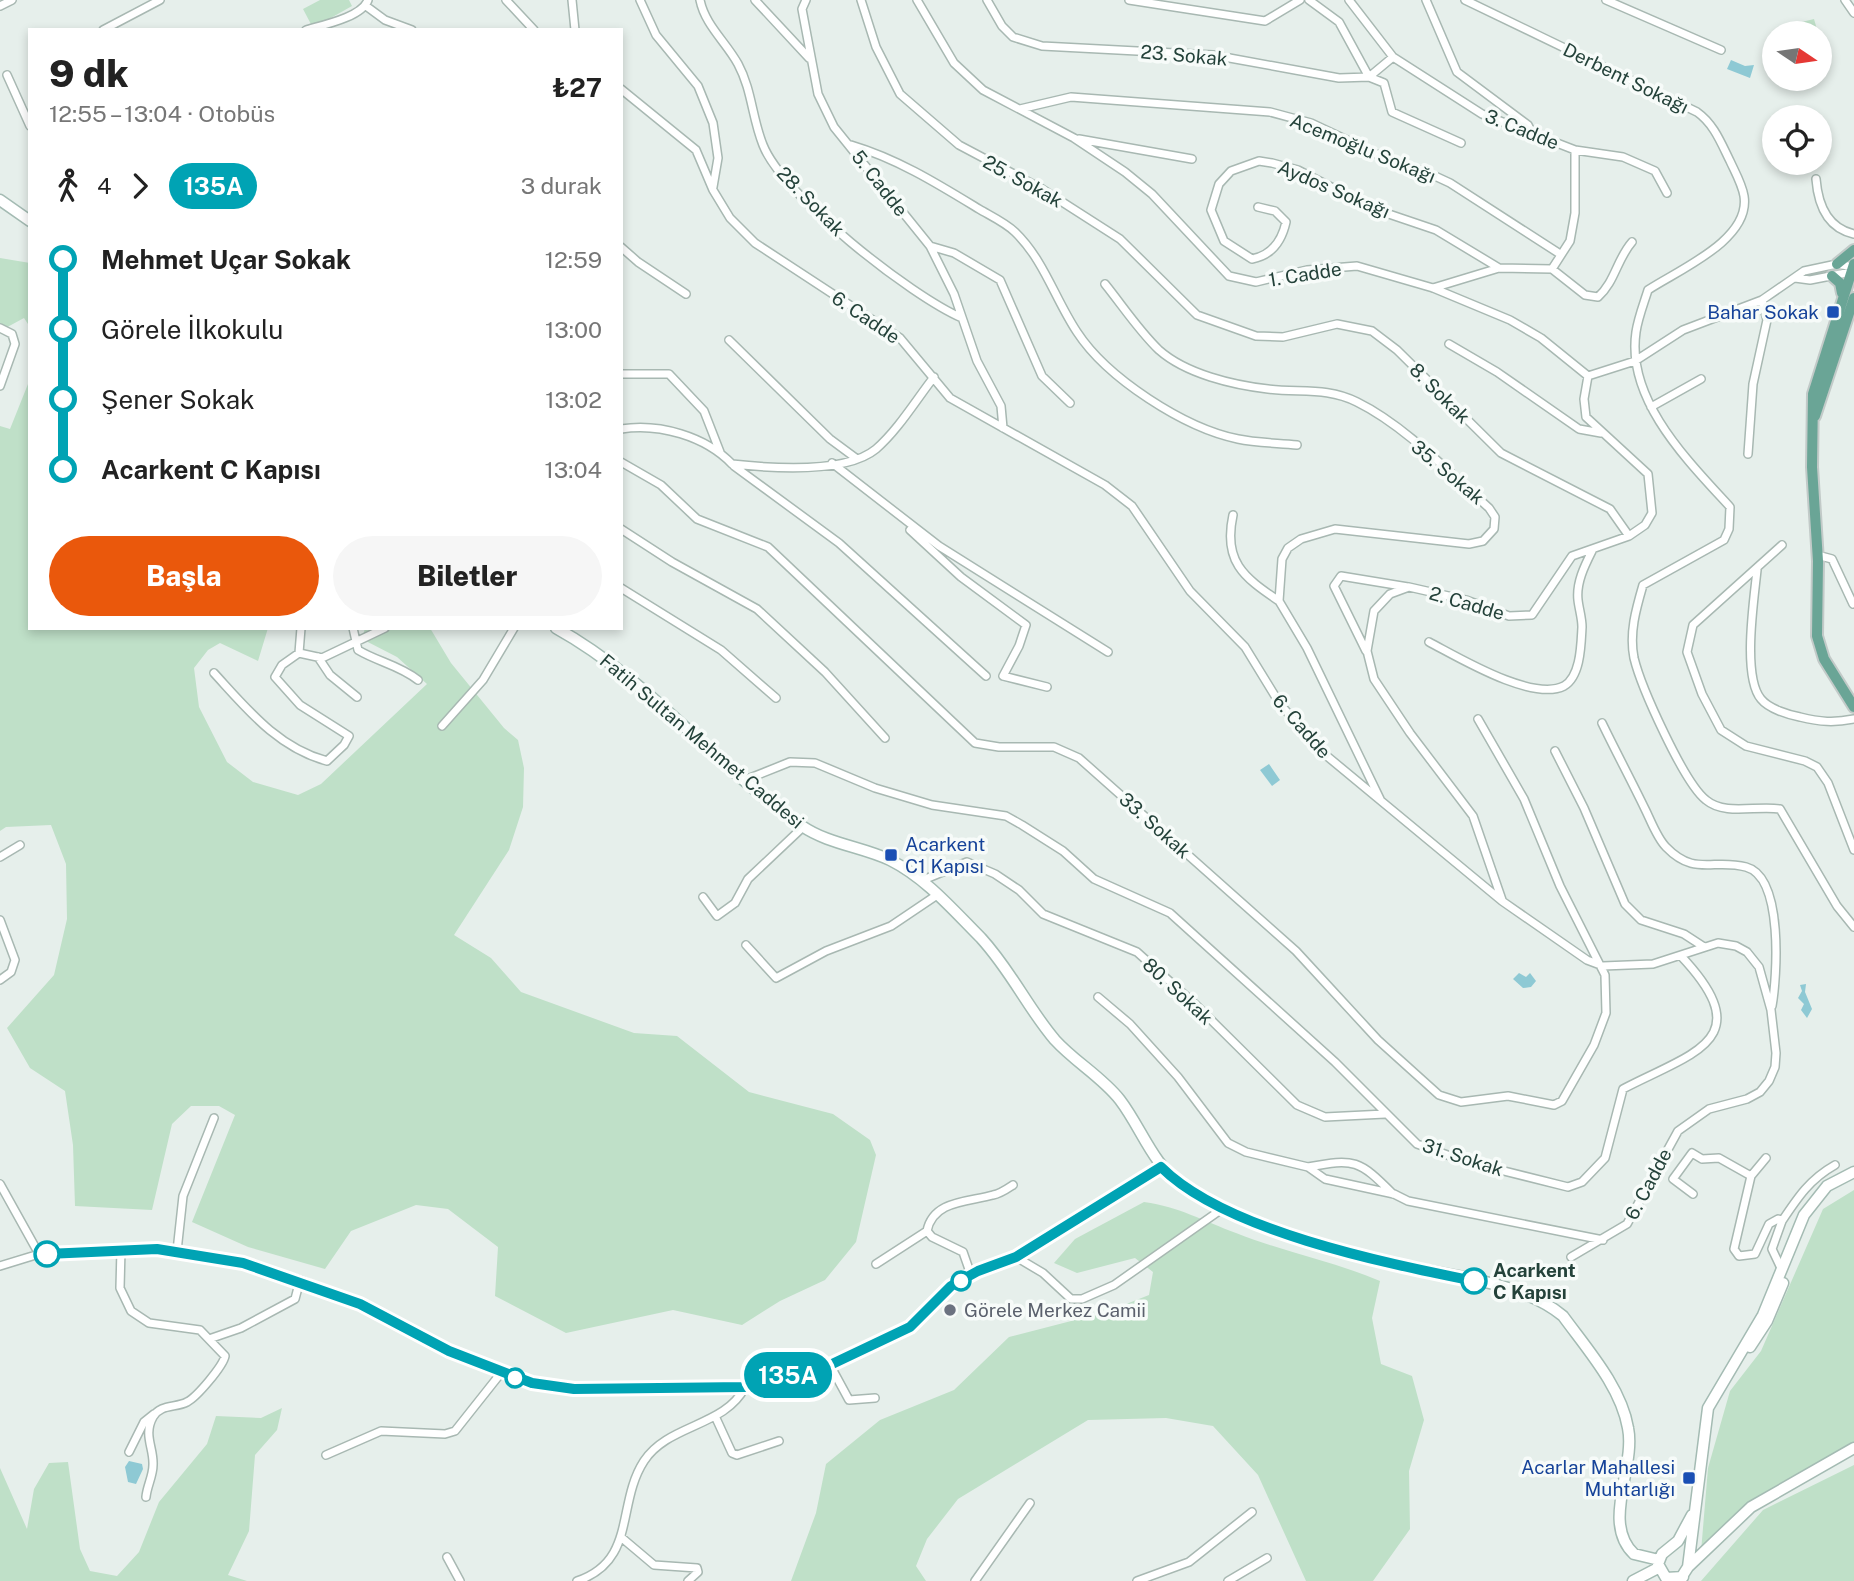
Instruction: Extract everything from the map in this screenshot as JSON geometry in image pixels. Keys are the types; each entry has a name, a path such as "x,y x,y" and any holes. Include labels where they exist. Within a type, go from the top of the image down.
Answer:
{"main road":[{"path":"0,200 28,220"},
{"path":"1837,264 1854,250"},
{"path":"1853,271 1848,298 1816,376 1813,394 1812,467 1817,555 1817,636 1825,659 1854,707"},
{"path":"1841,343 1853,271"},
{"path":"1813,422 1852,311 1840,283 1832,276"},
{"name":"Fatih Sultan Mehmet Caddesi","path":"560,630 585,644 636,681 745,780 803,827 889,859 923,880 1003,962 1055,1039 1118,1098 1161,1167 1179,1183 1222,1209 1380,1261 1509,1289 1552,1307 1567,1322 1618,1397 1629,1430 1620,1531 1634,1554 1659,1564"},
{"path":"1683,1575 1708,1408 1735,1362 1757,1338 1771,1314 1783,1283 1781,1268 1804,1215 1815,1197 1827,1186 1854,1172"},
{"path":"1659,1564 1666,1580 1683,1575 1751,1507 1854,1448"},
{"path":"1633,1581 1659,1564 1662,1554 1671,1550 1695,1508"},
{"path":"1671,1550 1683,1553 1683,1575"}],"street":[{"path":"0,6 12,0"},
{"path":"107,28 160,0"},
{"path":"506,0 532,28"},
{"path":"572,0 575,28"},
{"path":"640,0 656,35 698,86 708,111 718,159 713,190"},
{"name":"28. Sokak","path":"700,0 703,13 742,72 751,91 763,146 784,177 869,257 937,307 962,318"},
{"path":"755,0 809,58"},
{"name":"5. Cadde","path":"806,0 802,9 809,58 818,94 834,127 930,246 962,318 977,361 1001,406 1003,428"},
{"name":"25. Sokak","path":"861,0 876,47 900,94 959,145 1042,188 1120,239 1197,315 1227,327"},
{"name":"1. Cadde","path":"917,0 954,63 983,90 1074,138 1152,194 1229,276 1256,282 1307,270 1357,266 1433,288 1510,320 1541,338 1588,376"},
{"name":"23. Sokak","path":"987,0 1013,37 1042,46 1213,55 1339,78 1369,77"},
{"path":"1129,0 1265,21 1300,0"},
{"path":"1309,0 1339,22 1369,77 1384,83 1392,112 1461,143"},
{"name":"3. Cadde","path":"1349,0 1392,57 1482,114 1575,150 1575,214 1570,240 1552,269"},
{"path":"1426,0 1457,72 1528,125 1533,135"},
{"name":"Derbent Sokağı","path":"1465,0 1697,112 1714,130 1740,182 1745,199 1742,215 1728,240 1648,290 1636,331 1635,361 1656,418 1685,457 1730,508 1729,529 1724,540 1643,585 1633,621 1634,657 1653,712 1706,800 1723,808 1780,810 1837,906 1854,927"},
{"path":"1606,0 1721,50"},
{"path":"1845,0 1854,13"},
{"path":"311,28 367,3 386,20 407,28"},
{"path":"1369,77 1392,57"},
{"path":"7,75 28,122"},
{"name":"6. Cadde","path":"623,91 695,150 713,190 730,218 755,243 901,338 950,398 1105,485 1132,506 1190,591 1245,647 1280,704 1322,752 1502,901 1587,960 1603,966 1653,964 1718,943 1736,946 1746,952 1759,967 1771,1010 1776,1053 1775,1067 1769,1081 1760,1092 1747,1099 1709,1109 1678,1131 1662,1156 1635,1215 1621,1230 1571,1257"},
{"name":"Acemoğlu Sokağı","path":"1020,109 1070,97 1270,112 1311,123 1404,167 1424,171 1450,183 1560,254"},
{"path":"1074,138 1192,159"},
{"path":"850,145 881,154 1014,230 1034,254 1077,332 1109,371 1158,405 1237,439 1297,445"},
{"path":"1575,150 1623,157 1655,171 1667,193"},
{"name":"Aydos Sokağı","path":"1258,207 1275,211 1286,222 1283,238 1271,250 1252,259 1224,241 1211,210 1219,184 1231,171 1258,161 1298,170 1374,209 1436,230 1499,268"},
{"path":"1816,179 1818,200 1824,213 1843,231 1854,234"},
{"path":"1433,288 1499,268 1552,269 1585,295 1598,297 1609,288 1621,254 1632,242"},
{"path":"930,246 954,253 1000,280 1042,376 1070,403"},
{"path":"623,249 686,294"},
{"path":"1588,376 1635,361 1683,330 1762,300 1812,268 1837,264 1853,271"},
{"path":"1794,278 1810,280 1853,271"},
{"name":"35. Sokak","path":"1105,284 1160,351 1189,367 1226,382 1270,389 1322,390 1355,401 1384,418 1489,508 1495,517 1494,529 1483,541 1469,544 1335,529 1301,539 1288,548 1282,559 1279,601"},
{"path":"1748,454 1753,384 1767,320 1762,300"},
{"name":"8. Sokak","path":"1227,327 1256,335 1283,337 1337,324 1372,331 1397,350 1500,453 1609,509 1629,536"},
{"path":"0,328 12,334 15,344 0,386"},
{"path":"729,340 830,439 857,459"},
{"path":"1449,344 1497,372 1571,424 1601,433"},
{"path":"623,374 669,374 704,411 720,452"},
{"name":"2. Cadde","path":"1502,901 1473,816 1410,733 1374,679 1367,651 1334,586 1341,576 1466,600 1509,616 1532,615 1572,556 1629,536 1645,525 1653,513 1648,474 1601,433 1586,416 1584,398 1588,376"},
{"path":"732,464 769,468 857,459 877,448 934,377"},
{"path":"1651,407 1701,379"},
{"path":"623,429 656,427 720,452 732,464 839,543 986,676"},
{"name":"33. Sokak","path":"623,463 661,485 697,519 768,547 975,743 999,747 1054,747 1079,758 1296,951 1378,1040 1439,1095 1461,1102 1508,1096 1554,1105 1562,1101 1594,1045 1606,1013 1607,989 1603,966"},
{"path":"832,463 939,546 1108,652"},
{"path":"886,507 961,577 1026,625 1019,646 1003,676 1047,687"},
{"path":"1233,515 1228,539 1234,559 1247,580 1279,601 1307,648 1382,803"},
{"path":"623,530 672,562 757,609 825,672 885,738"},
{"path":"1783,545 1693,625 1687,652 1702,694 1721,730 1746,746 1805,761 1817,767 1828,783 1854,850"},
{"path":"1429,642 1528,687 1550,689 1565,685 1576,671 1582,623 1577,598 1581,572 1592,550"},
{"path":"1817,555 1832,559 1853,604"},
{"path":"1757,570 1750,650 1761,699 1787,715 1830,723 1854,719"},
{"name":"2. Cadde","path":"1367,651 1374,611 1390,594 1409,587"},
{"path":"623,589 721,650 776,698"},
{"path":"299,653 301,630"},
{"path":"353,630 358,650 377,661 402,667 418,680"},
{"path":"214,673 263,727 309,756 327,761 344,745 349,736 300,705 275,677 282,665 299,653 318,657 381,630"},
{"path":"442,726 483,680 513,630"},
{"path":"318,657 330,675 357,697"},
{"path":"1478,719 1524,799 1584,936 1603,966"},
{"path":"1602,723 1664,845 1687,863 1701,867 1743,866 1760,875 1769,895 1776,929 1775,988 1771,1010"},
{"path":"1555,751 1584,808 1625,904 1640,920 1684,934 1704,947"},
{"name":"31. Sokak","path":"745,780 790,762 816,763 875,788 932,805 1006,816 1063,851 1094,879 1170,913 1335,1062 1418,1144 1464,1161 1550,1183 1568,1186 1582,1182 1605,1158 1623,1089 1688,1057 1710,1038 1717,1024 1717,1006 1710,988 1681,956"},
{"path":"703,897 717,916 735,903 748,879 803,827"},
{"path":"0,858 20,845"},
{"name":"80. Sokak","path":"923,880 967,862 995,874 1019,890 1043,914 1137,952 1196,1005 1297,1105 1325,1117 1385,1114"},
{"path":"746,945 776,978 826,951 891,926 937,895"},
{"path":"0,920 15,960 11,972 0,980"},
{"path":"1098,997 1130,1024 1178,1077 1228,1143 1246,1152 1308,1167 1325,1179 1394,1194 1408,1200 1604,1240"},
{"path":"177,1251 183,1196 214,1118"},
{"path":"1693,1194 1674,1179 1692,1153 1702,1159 1719,1158 1751,1176"},
{"path":"1766,1158 1751,1176 1735,1241 1736,1253 1744,1257 1755,1254 1769,1224 1775,1219 1782,1221"},
{"path":"1308,1167 1342,1160 1358,1164 1394,1194"},
{"path":"1781,1268 1772,1249 1782,1221 1804,1187 1816,1175 1835,1165"},
{"path":"0,1266 39,1254 121,1249 177,1251 243,1263 300,1280 360,1304 449,1351 532,1383 574,1389 745,1387 830,1365 910,1327 951,1286 1016,1257 1161,1167"},
{"path":"0,1184 39,1254"},
{"path":"876,1264 927,1231 929,1221 939,1211 964,1199 995,1195 1013,1185"},
{"path":"1016,1257 1043,1273 1071,1298 1082,1299 1114,1285 1222,1209"},
{"path":"927,1231 932,1237 962,1252 971,1275"},
{"path":"121,1249 120,1288 131,1311 149,1323 200,1330 225,1356 223,1365 186,1403 164,1408 144,1422 129,1452"},
{"path":"209,1339 242,1328 295,1299 300,1280"},
{"path":"830,1365 849,1400 875,1398"},
{"path":"326,1455 381,1432 445,1434 455,1431 501,1373"},
{"path":"577,1581 603,1567 619,1548 623,1523 644,1461 664,1443 732,1407 745,1387"},
{"path":"146,1497 154,1464 148,1446 149,1429 154,1414"},
{"path":"715,1416 732,1453 737,1455 779,1441"},
{"path":"975,1581 1030,1503"},
{"path":"1137,1581 1189,1562 1252,1512"},
{"path":"622,1538 654,1565 697,1568 696,1575 688,1581"},
{"path":"447,1557 460,1581"},
{"path":"1228,1581 1267,1558"}],"green space":[{"path":"320,0 349,0 352,6 313,28 303,9"},
{"path":"0,258 28,263 28,324 24,318 0,331"},
{"path":"28,384 28,630 267,630 258,661 220,643 208,650 194,668 199,707 227,762 253,782 298,795 321,784 427,684 397,657 362,639 364,630 431,630 451,663 504,728 518,740 524,768 523,807 509,850 454,935 491,958 521,992 634,1033 677,1036 749,1092 833,1114 870,1140 876,1155 856,1242 825,1280 780,1301 742,1325 673,1310 566,1333 495,1296 498,1247 448,1209 416,1205 351,1231 325,1269 248,1247 192,1222 235,1115 219,1106 191,1106 172,1124 152,1210 75,1206 73,1145 65,1091 30,1068 7,1028 54,975 67,919 66,864 51,825 6,827 0,831 0,426 10,429"},
{"path":"1854,1190 1854,1452 1759,1500 1701,1552 1708,1468 1730,1391 1761,1351 1823,1209"},
{"path":"1144,1202 1180,1211 1254,1240 1380,1281 1372,1318 1381,1364 1412,1376 1424,1420 1409,1471 1410,1529 1373,1581 1306,1581 1258,1475 1213,1426 1166,1418 1088,1420 958,1499 927,1539 916,1566 926,1581 791,1581 816,1513 826,1464 880,1420 954,1390 1009,1337 1106,1312 1149,1295 1153,1272 1135,1258 1077,1273 1054,1263 1075,1239"},
{"path":"282,1408 277,1430 255,1455 249,1531 228,1575 247,1581 0,1581 0,1468 27,1529 34,1489 49,1463 68,1462 80,1549 90,1571 117,1576 139,1552 159,1502 207,1444 216,1416 261,1418"},
{"path":"1854,1465 1854,1581 1701,1581 1763,1510"}],"water":[{"path":"1731,60 1745,66 1754,65 1750,78 1727,69"},
{"path":"1269,764 1280,780 1272,786 1260,770"},
{"path":"1519,973 1526,977 1530,973 1536,981 1531,987 1523,988 1513,979"},
{"path":"1806,984 1805,992 1812,1009 1807,1018 1801,1010 1804,1004 1798,998 1802,991 1800,985"},
{"path":"129,1461 142,1464 143,1469 136,1484 128,1482 125,1467"}],"bus line":[{"name":"135A","path":"47,1254 157,1249 243,1263 300,1280 360,1304 449,1351 510,1377 574,1389 745,1387 830,1365 910,1327 920,1320 951,1286 978,1271 1016,1257 1161,1167 1206,1201 1255,1223 1380,1261 1474,1281"}],"place":[{"name":"Bahar Sokak","path":"1833,312"},
{"name":"Acarkent C1 Kapısı","path":"891,855"},
{"name":"Acarkent C Kapısı","path":"1474,1281"},
{"name":"Görele Merkez Camii","path":"950,1310"},
{"name":"Acarlar Mahallesi Muhtarlığı","path":"1689,1478"}]}
